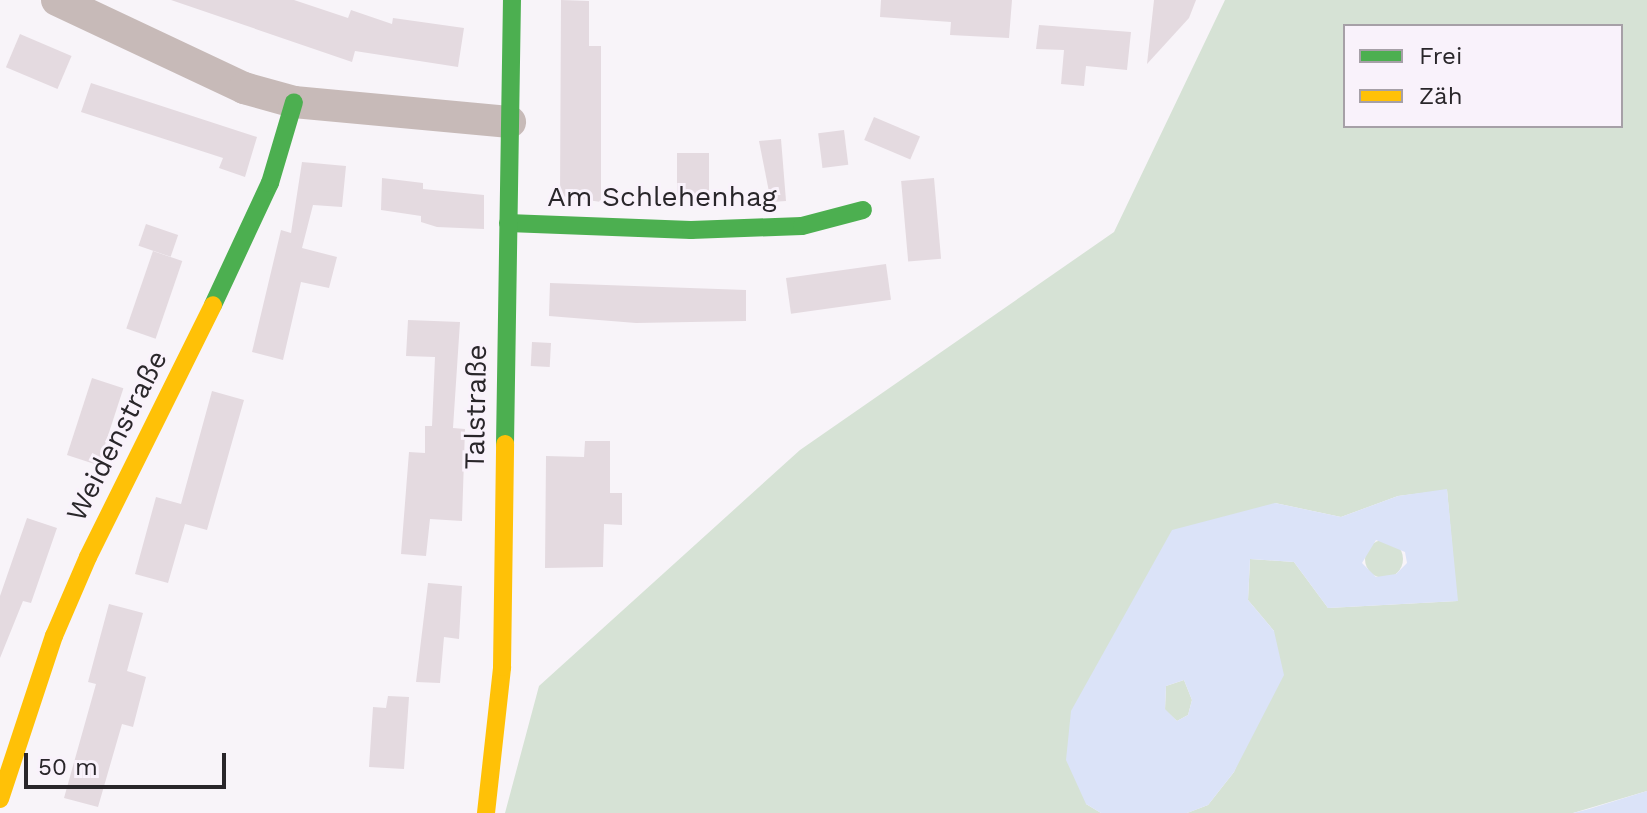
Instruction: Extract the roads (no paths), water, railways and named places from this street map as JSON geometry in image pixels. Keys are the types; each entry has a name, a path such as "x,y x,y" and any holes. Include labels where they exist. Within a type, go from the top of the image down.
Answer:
{"street":[{"path":"57,0 244,88 294,102 510,122"},
{"name":"Talstraße","path":"486,813 502,667 512,0"},
{"name":"Weidenstraße","path":"0,799 54,636 88,557 244,243 270,183 294,102"},
{"name":"Am Schlehenhag","path":"508,223 691,230 802,226 863,210"}],"water":[{"path":"1447,489 1458,601 1328,608 1294,562 1250,559 1248,600 1274,631 1284,675 1234,772 1208,805 1187,813 1101,813 1086,804 1066,760 1071,711 1172,530 1275,503 1341,517 1398,496","holes":["1376,540 1405,552 1407,563 1396,574 1376,577 1362,563","1184,680 1192,700 1188,715 1177,721 1165,709 1166,686"]},
{"path":"1647,791 1647,813 1573,813 1589,809"}]}
